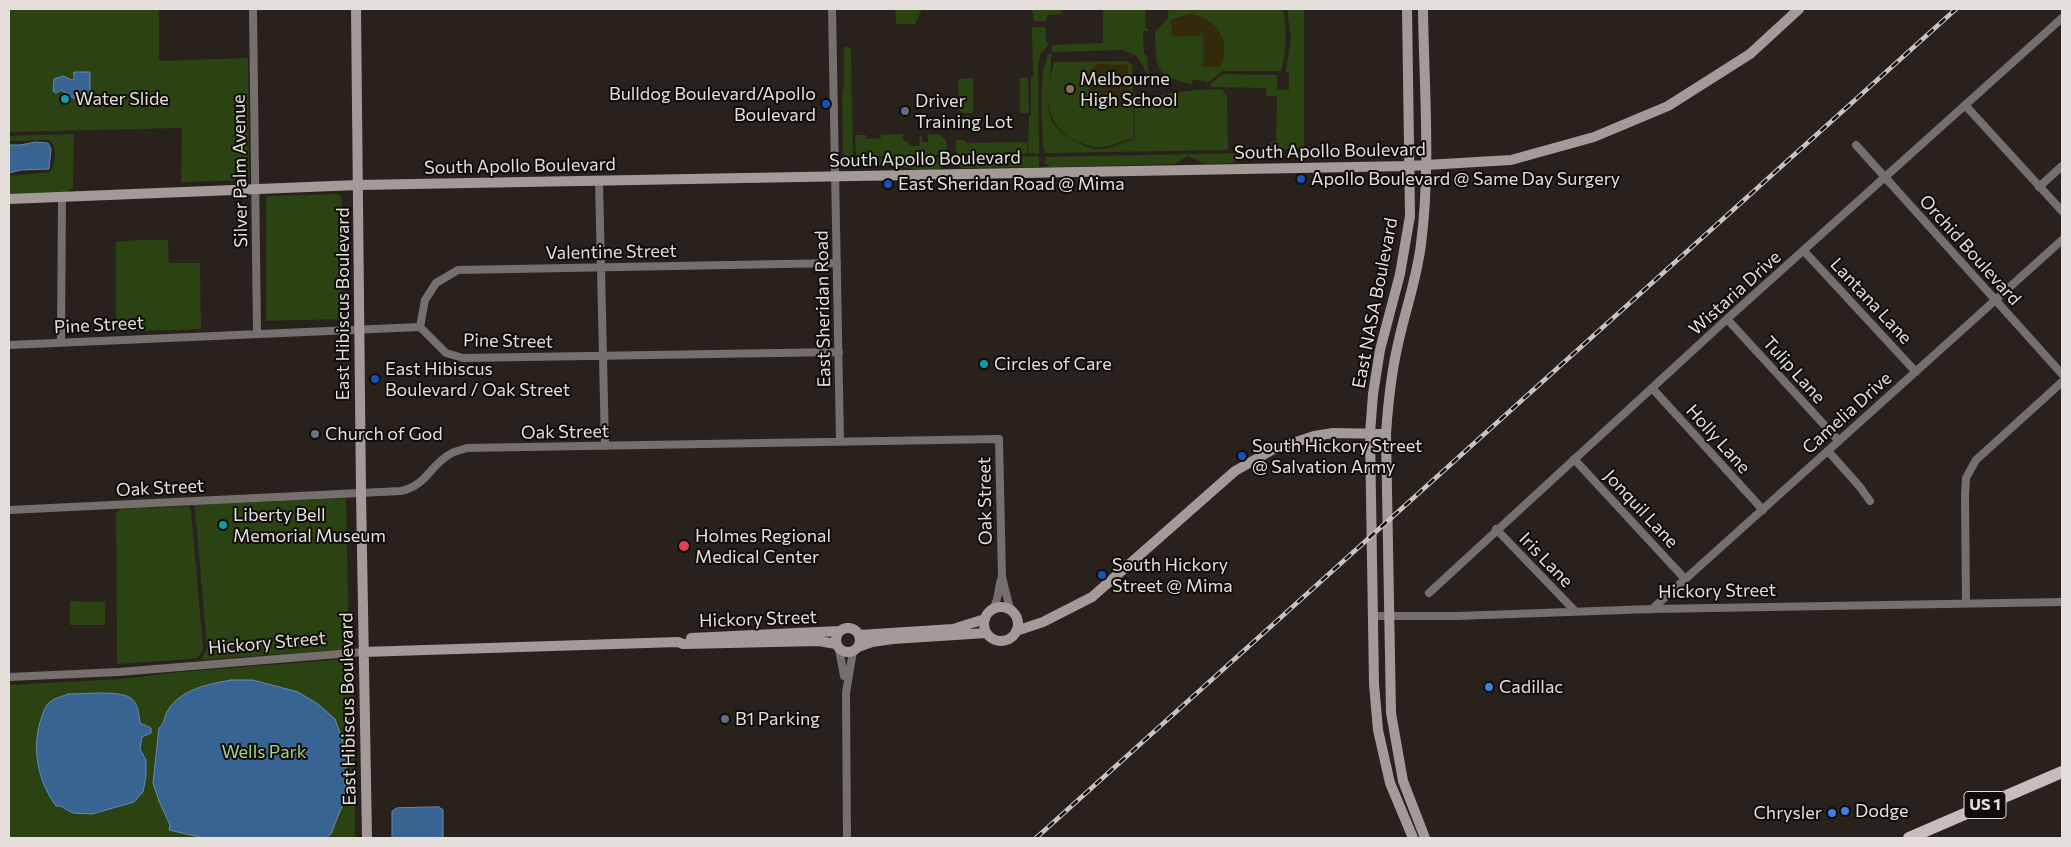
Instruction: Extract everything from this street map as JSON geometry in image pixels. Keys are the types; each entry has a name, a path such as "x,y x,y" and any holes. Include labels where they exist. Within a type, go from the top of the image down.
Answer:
{"main road":[{"name":"US 1","path":"1909,838 2062,772"}],"street":[{"name":"Silver Palm Avenue","path":"253,9 257,333"},
{"name":"East Hibiscus Boulevard","path":"356,9 367,838"},
{"name":"East Sheridan Road","path":"832,9 840,441"},
{"name":"East NASA Boulevard","path":"1407,9 1410,216 1400,274 1380,350 1373,394 1370,434 1374,682 1378,730 1390,783 1413,838"},
{"name":"East NASA Boulevard","path":"1423,9 1426,166 1424,217 1415,278 1398,344 1391,382 1386,434 1391,713 1403,781 1425,838"},
{"name":"South Apollo Boulevard","path":"9,199 358,185 1426,166 1511,160 1594,137 1668,106 1750,54 1799,9"},
{"name":"Wistaria Drive","path":"1429,593 1496,529 2062,18"},
{"path":"1965,105 2062,211"},
{"name":"Orchid Boulevard","path":"1856,145 2062,374"},
{"path":"2039,187 2062,166"},
{"path":"599,180 605,446"},
{"path":"61,342 62,196"},
{"name":"Camelia Drive","path":"1652,609 2062,240"},
{"name":"Lantana Lane","path":"1804,251 1916,372"},
{"name":"Valentine Street","path":"420,327 425,300 436,282 458,270 838,263"},
{"path":"1400,274 1415,278"},
{"name":"Tulip Lane","path":"1728,319 1839,441"},
{"name":"Pine Street","path":"9,345 420,327 446,353 463,358 839,352"},
{"path":"1966,603 1964,495 1966,478 1976,460 2062,382"},
{"name":"Holly Lane","path":"1652,388 1763,510"},
{"path":"1046,619 1028,619 1000,607 993,609 985,619 984,627 986,634 992,639 1002,641 1010,638 1016,631 1043,622 1093,596 1235,471 1272,450 1314,436 1333,433 1386,434"},
{"name":"Oak Street","path":"9,510 361,493 411,488 419,484 430,471 451,453 467,448 999,439 1002,577 1012,612"},
{"path":"1828,451 1870,501"},
{"name":"Jonquil Lane","path":"1574,459 1685,579"},
{"name":"Iris Lane","path":"1496,529 1575,611"},
{"name":"Oak Street","path":"993,609 999,596 1002,577"},
{"name":"Hickory Street","path":"1373,616 1457,616 1652,609 2062,602"},
{"path":"1012,612 1017,624 1016,631"},
{"path":"859,635 953,629 985,619"},
{"path":"847,838 846,685 836,637 839,631 850,629 855,630 859,635"},
{"name":"Hickory Street","path":"9,677 119,672 364,652 678,642 683,644 839,631"},
{"path":"838,646 845,652 872,642 893,639 986,634"},
{"path":"846,685 859,635"},
{"name":"Hickory Street","path":"757,639 819,641 838,646"}],"green space":[{"path":"9,9 159,9 159,61 248,58 249,180 181,182 182,128 9,132"},
{"path":"895,9 921,9 921,11 915,24 896,24"},
{"path":"1032,9 1061,9 1062,14 1047,15 1046,21 1034,21"},
{"path":"1103,9 1146,9 1145,27 1149,31 1143,31 1144,53 1147,56 1149,76 1136,56 1123,50 1052,52 1052,45 1103,43"},
{"path":"1169,9 1283,9 1286,40 1281,71 1223,71 1206,84 1206,81 1193,80 1192,84 1170,77 1163,73 1157,62 1155,32 1167,19"},
{"path":"1287,9 1304,9 1304,149 1269,149 1269,142 1276,141 1277,96 1266,96 1266,88 1211,87 1210,84 1223,74 1277,75 1277,89 1289,90 1289,74 1286,72 1291,36"},
{"path":"1032,27 1044,27 1046,29 1046,43 1049,44 1040,55 1038,66 1039,154 1028,153 1031,77 1033,77"},
{"path":"845,46 850,48 851,51 853,159 947,158 941,168 928,171 889,165 861,166 846,163 843,155 842,90 844,89"},
{"path":"1051,52 1049,110 1052,120 1059,130 1070,138 1090,148 1098,149 1135,140 1134,93 1148,108 1161,95 1195,90 1222,89 1227,96 1228,150 1045,153 1043,147 1042,82 1047,59"},
{"path":"1128,61 1132,65 1134,139 1125,140 1110,146 1097,147 1089,146 1071,138 1053,119 1048,104 1048,86 1053,62"},
{"path":"973,78 973,113 962,113 959,110 958,81 959,79"},
{"path":"1020,78 1028,78 1029,113 1020,113"},
{"path":"74,134 73,189 69,189 69,192 9,195 9,176 50,172 54,164 55,151 49,140 9,141 9,136"},
{"path":"903,134 903,141 909,142 909,146 920,146 919,136 922,136 922,142 928,142 928,134 938,134 946,140 947,155 856,157 855,135 866,135 866,139 881,138 881,135"},
{"path":"956,140 965,140 966,143 1027,142 1027,154 956,155"},
{"path":"1240,153 1232,163 1205,164 1188,156 1175,164 1049,167 1045,162 1046,157"},
{"path":"1039,156 1039,167 963,168 958,164 956,157"},
{"path":"338,194 342,198 343,319 266,321 266,196"},
{"path":"168,240 169,263 200,263 201,329 116,332 116,242"},
{"path":"346,498 349,649 201,660 207,648 195,509 193,505"},
{"path":"189,506 191,509 203,649 198,658 117,664 116,513 120,509"},
{"path":"70,601 105,602 105,625 70,625"},
{"name":"Wells Park","path":"345,659 350,662 354,669 355,838 9,838 9,685 121,679 180,672"}],"sand":[{"path":"1190,14 1207,20 1220,32 1223,40 1224,58 1220,67 1203,67 1203,35 1172,37 1171,20"},
{"path":"1099,64 1128,65 1129,98 1124,104 1112,106 1102,104 1090,92 1088,75"}],"water":[{"path":"74,72 90,72 90,98 73,98 61,90 56,93 53,91 54,79 63,76 72,80 74,79"},
{"path":"36,142 48,143 51,149 49,169 21,170 9,173 9,145"},
{"path":"231,680 253,680 298,692 318,704 335,719 347,752 344,801 331,834 326,838 204,838 169,830 170,825 153,783 159,728 168,710 180,697 188,692 214,683"},
{"path":"110,693 131,698 138,709 140,723 151,728 151,733 142,737 140,749 146,760 146,776 143,792 134,802 92,814 73,813 60,806 56,806 45,786 38,766 38,733 47,705 59,697 69,694"},
{"path":"439,807 443,810 443,838 392,838 392,811 397,808"}],"railway":[{"path":"1036,838 1956,9"}],"place":[{"name":"Melbourne High School","path":"1070,89"},
{"name":"Water Slide","path":"65,99"},
{"name":"Bulldog Boulevard/Apollo Boulevard","path":"826,104"},
{"name":"Driver Training Lot","path":"905,111"},
{"name":"Apollo Boulevard @ Same Day Surgery","path":"1301,179"},
{"name":"East Sheridan Road @ Mima","path":"888,184"},
{"name":"Circles of Care","path":"984,364"},
{"name":"East Hibiscus Boulevard / Oak Street","path":"375,379"},
{"name":"Church of God","path":"315,434"},
{"name":"South Hickory Street @ Salvation Army","path":"1242,456"},
{"name":"Liberty Bell Memorial Museum","path":"223,525"},
{"name":"Holmes Regional Medical Center","path":"684,546"},
{"name":"South Hickory Street @ Mima","path":"1102,575"},
{"name":"Cadillac","path":"1489,687"},
{"name":"B1 Parking","path":"725,719"},
{"name":"Dodge","path":"1845,811"},
{"name":"Chrysler","path":"1832,813"}]}
